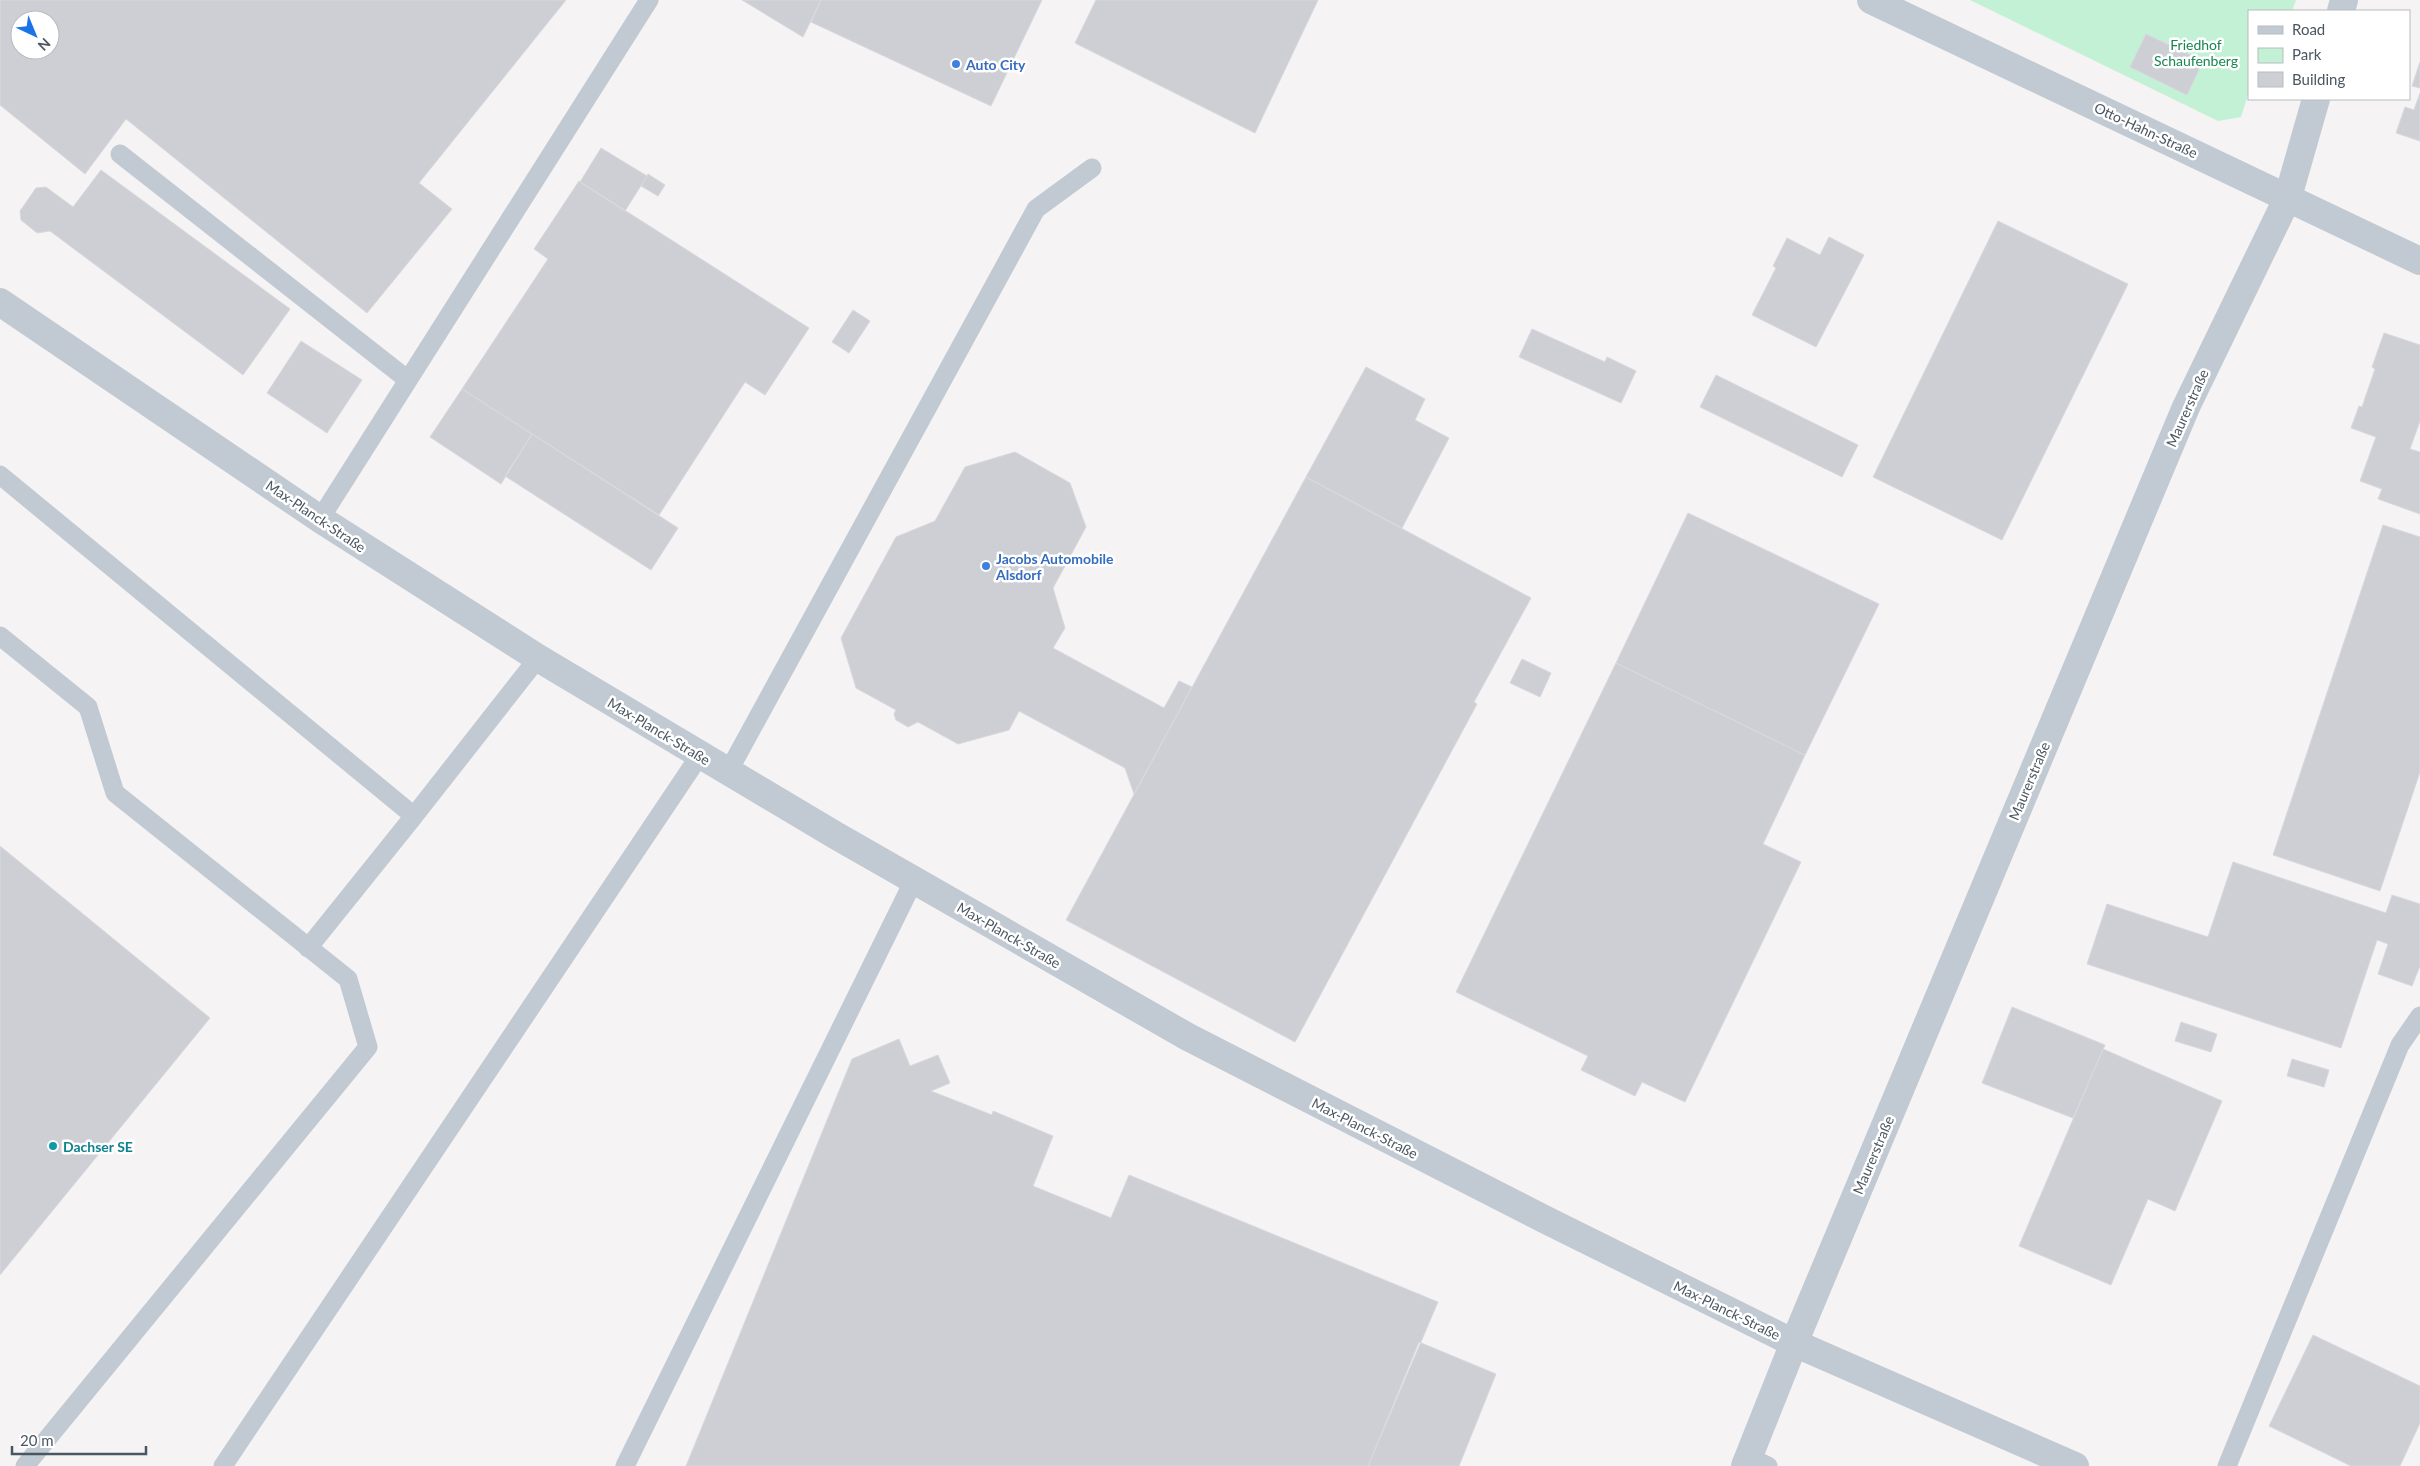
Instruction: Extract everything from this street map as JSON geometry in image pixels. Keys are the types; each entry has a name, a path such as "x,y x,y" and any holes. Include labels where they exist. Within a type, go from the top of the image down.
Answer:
{"street":[{"name":"Otto-Hahn-Straße","path":"1871,0 2420,261"},
{"name":"Maurerstraße","path":"1754,1463 1794,1343 2186,407 2288,197 2316,100"},
{"name":"Max-Planck-Straße","path":"0,302 320,519 538,658 728,772 1188,1037 1544,1219 1794,1343 2075,1466"}],"lane":[{"path":"320,519 649,0"},
{"path":"120,154 408,380"},
{"path":"728,772 1036,209 1092,168"},
{"path":"0,475 414,816"},
{"path":"0,636 88,707 115,793 348,979 368,1047 25,1466"},
{"path":"308,948 538,658"},
{"path":"223,1466 700,755"},
{"path":"625,1466 914,880"},
{"path":"2227,1466 2400,1045 2420,1016"}],"green space":[{"name":"Friedhof Schaufenberg","path":"1970,0 2296,0 2292,10 2248,10 2248,95 2241,117 2218,121"}],"building":[{"path":"0,0 566,0 419,183 452,209 367,313 126,119 85,174 0,105"},
{"path":"742,0 821,0 803,37"},
{"name":"Auto City","path":"821,0 1042,0 991,106 811,22"},
{"path":"1096,0 1318,0 1255,133 1075,43"},
{"path":"2146,34 2203,61 2187,95 2130,67"},
{"path":"2420,62 2420,88 2412,86"},
{"path":"2420,93 2420,141 2396,133 2405,107 2414,110"},
{"path":"601,148 647,176 625,211 580,182"},
{"path":"101,170 290,309 243,375 50,231 37,233 21,220 20,211 36,188 46,187 73,207"},
{"path":"648,174 665,185 658,196 641,186"},
{"path":"579,181 809,328 765,395 745,382 659,515 462,389 548,259 534,249"},
{"path":"1998,221 2128,284 2002,540 1873,477"},
{"path":"1829,237 1864,255 1816,347 1752,315 1776,268 1773,266 1787,238 1820,255"},
{"path":"853,310 870,321 849,353 832,342"},
{"path":"1532,329 1605,362 1607,357 1636,371 1621,403 1519,357"},
{"path":"2384,333 2420,345 2420,421 2410,449 2420,452 2420,514 2378,499 2382,489 2360,481 2376,437 2351,428 2359,406 2362,407 2375,369 2372,367"},
{"path":"301,341 362,380 327,433 267,393"},
{"path":"1366,367 1425,399 1415,420 1449,438 1402,528 1306,477"},
{"path":"1716,375 1858,445 1842,477 1700,407"},
{"path":"462,389 532,434 501,484 430,437"},
{"path":"532,434 678,528 651,570 505,476"},
{"path":"1015,452 1070,483 1086,527 1053,588 1065,628 1053,648 1164,708 1179,681 1192,687 1134,794 1125,768 1019,711 1009,730 958,744 918,722 908,727 896,720 894,714 896,710 856,688 841,638 896,537 935,521 965,467"},
{"path":"1306,477 1531,598 1474,702 1477,704 1295,1042 1066,920"},
{"path":"1688,513 1879,604 1805,755 1616,663"},
{"path":"2383,525 2420,537 2420,772 2380,891 2273,855"},
{"path":"1522,659 1551,673 1540,697 1510,683"},
{"path":"1616,663 1805,755 1763,844 1801,862 1685,1102 1642,1082 1635,1096 1581,1070 1588,1056 1456,992"},
{"name":"Dachser SE","path":"0,846 210,1018 0,1275"},
{"path":"2233,862 2386,913 2392,895 2420,904 2420,966 2412,986 2378,974 2388,944 2377,940 2341,1048 2087,964 2107,904 2208,937"},
{"path":"2012,1007 2105,1045 2073,1118 1982,1083"},
{"path":"2181,1022 2217,1034 2211,1052 2175,1041"},
{"path":"899,1039 910,1066 938,1055 950,1083 931,1091 992,1115 993,1111 1053,1136 1033,1186 1111,1218 1129,1175 1438,1302 1368,1466 686,1466 852,1059"},
{"path":"2103,1049 2222,1101 2175,1211 2148,1199 2111,1285 2019,1246"},
{"path":"2292,1059 2329,1070 2324,1087 2287,1076"},
{"path":"2313,1335 2420,1386 2420,1423 2400,1466 2351,1466 2269,1426"},
{"path":"1419,1342 1496,1374 1459,1466 1368,1466"}],"place":[{"name":"Auto City","path":"956,64"},
{"name":"Jacobs Automobile Alsdorf","path":"986,566"},
{"name":"Dachser SE","path":"53,1146"}]}
